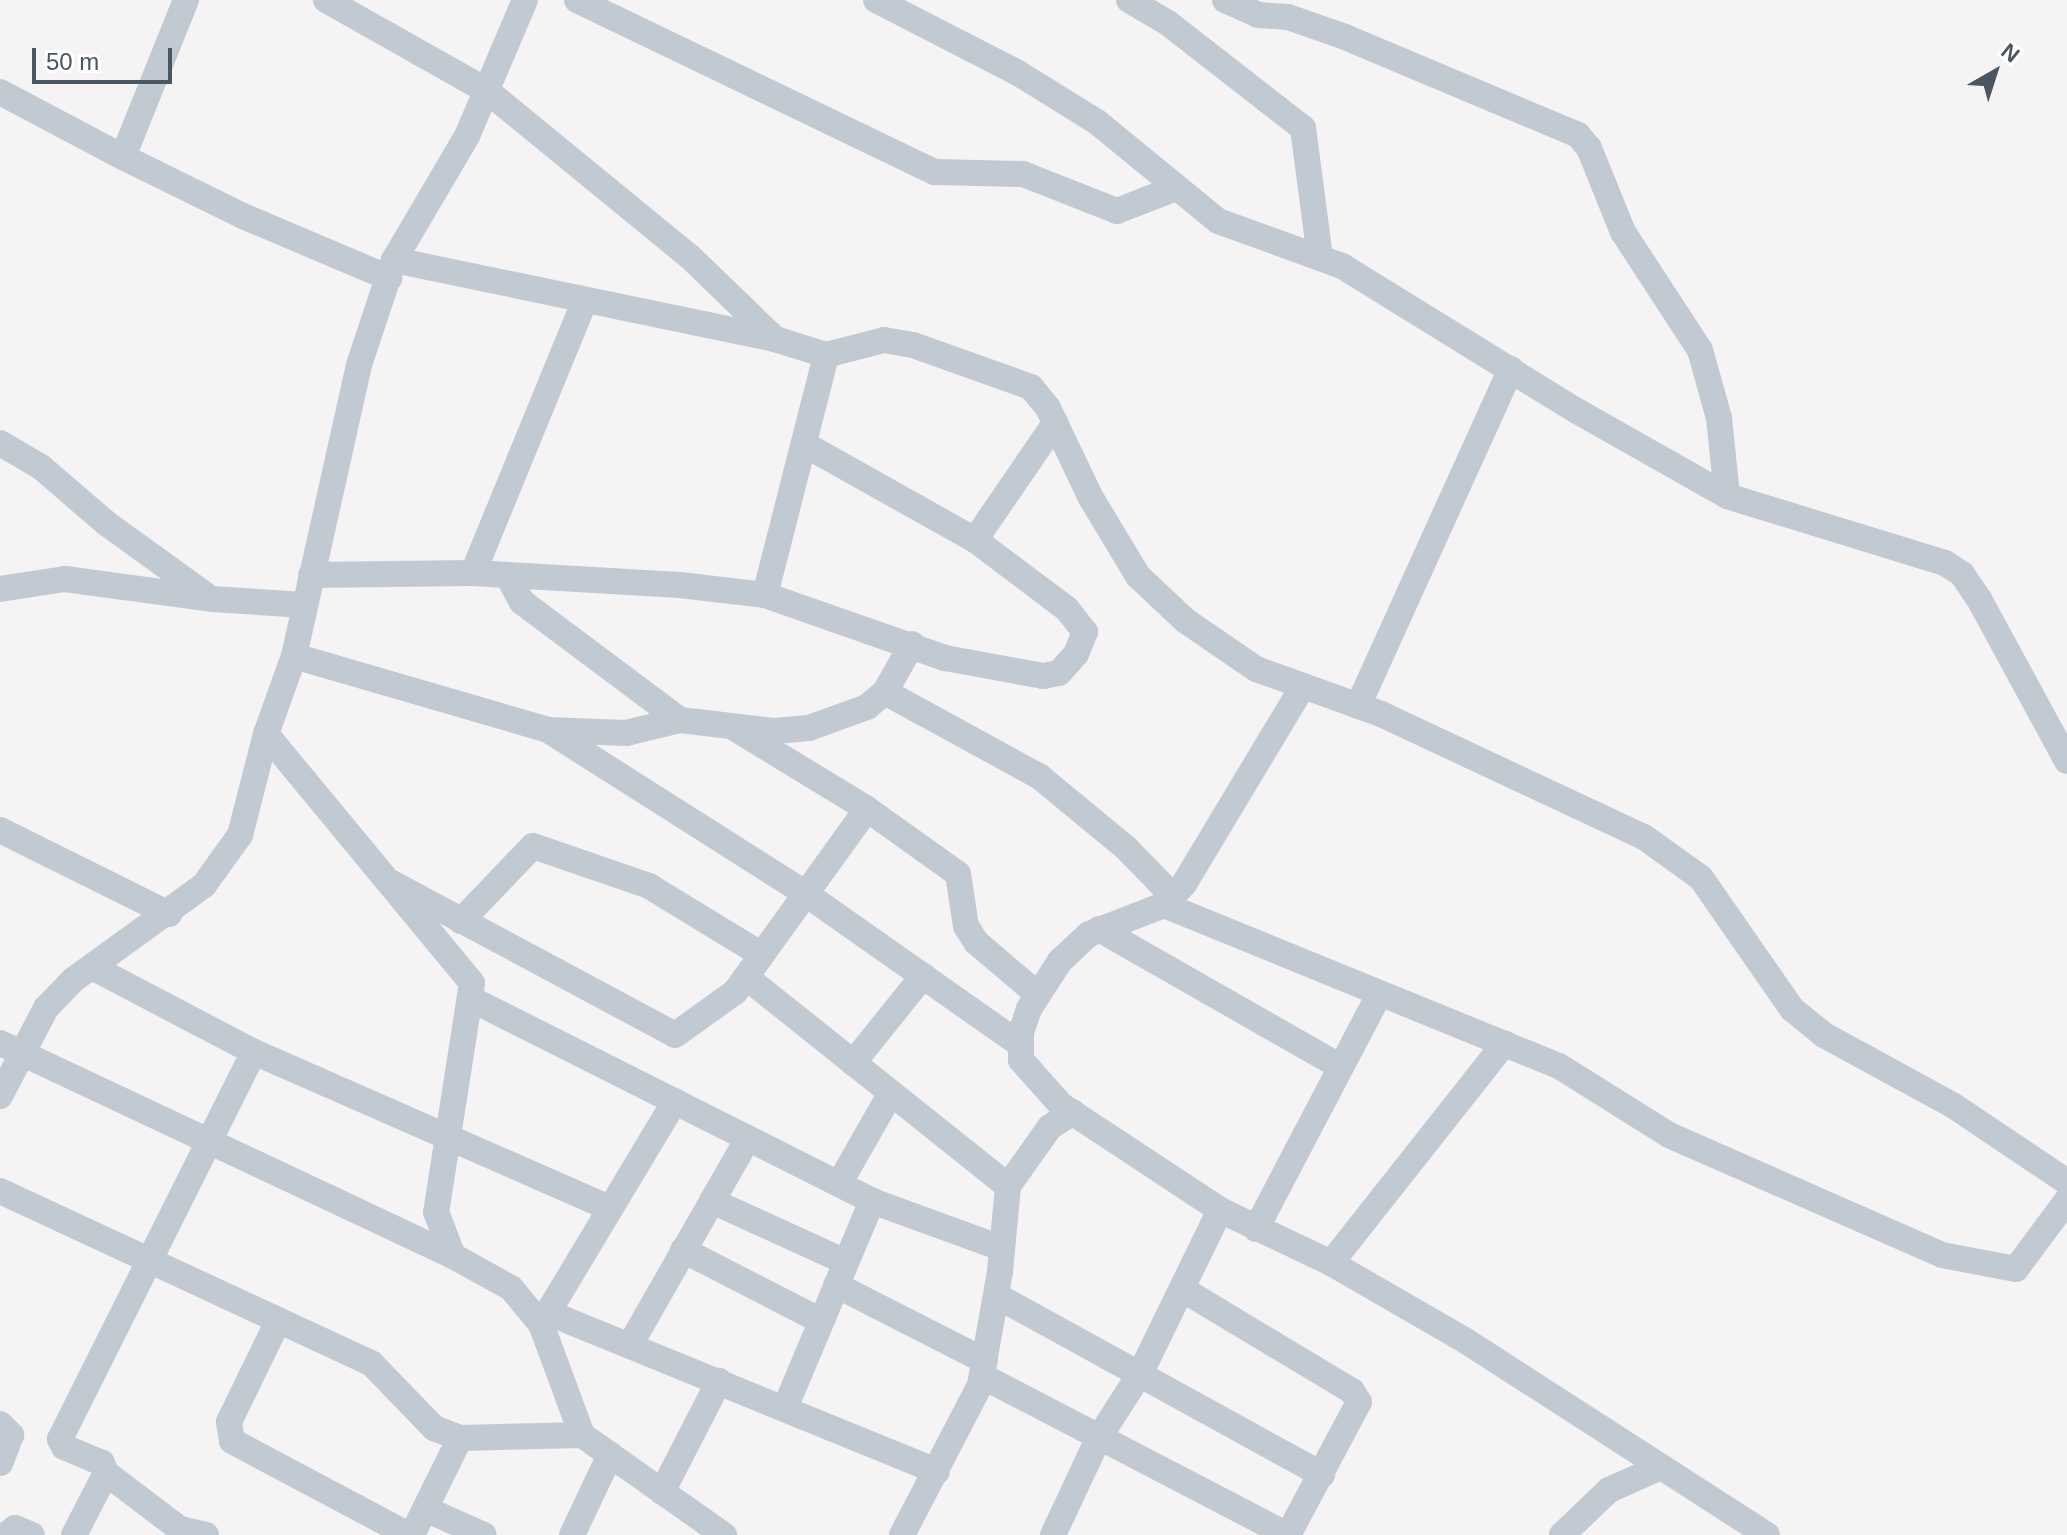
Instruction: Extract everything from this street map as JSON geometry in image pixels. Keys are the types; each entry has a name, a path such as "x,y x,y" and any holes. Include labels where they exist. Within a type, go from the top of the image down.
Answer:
{"street":[{"path":"123,157 186,0"},
{"path":"326,0 486,90 689,256 775,339"},
{"path":"0,1096 10,1049 46,1008 92,967 169,914 204,885 240,835 266,734 294,656 359,365 391,269 467,136 525,0"},
{"path":"577,0 935,172 1023,174 1117,211 1176,188"},
{"path":"876,0 1031,81 1097,122 1218,221 1320,257 1727,496 1918,552 1962,574 2066,758"},
{"path":"1129,0 1168,23 1303,128 1320,257"},
{"path":"1225,0 1258,15 1288,17 1345,37 1578,135 1589,148 1623,232 1700,350 1717,405 1727,496"},
{"path":"0,92 243,216 391,269 585,300 775,339 826,355 884,340 913,345 1023,383 1038,393 1091,498 1138,576 1229,654 1358,706 1644,837 1701,878 1792,1009 1824,1035 1954,1106 2067,1182"},
{"path":"473,573 585,300"},
{"path":"765,595 826,355"},
{"path":"1358,706 1511,369"},
{"path":"975,540 1055,423"},
{"path":"0,443 41,467 106,523 212,599"},
{"path":"311,575 473,573 765,595 945,658 1043,676 1059,673 1076,654 1085,632 1080,622 975,540 804,444"},
{"path":"507,575 522,602 680,720"},
{"path":"0,589 65,579 212,599 304,605"},
{"path":"294,656 548,730 626,733 680,720 732,727 809,728 867,707 885,692 912,644"},
{"path":"1303,686 1201,860 1168,900 1099,929 1060,961 1036,993 1021,1045 1021,1060 1034,1079 1073,1112 1220,1210 1331,1263 1466,1341 1767,1535"},
{"path":"885,692 1040,777 1126,848 1168,900 1379,995 1505,1043 1577,1075 1669,1135 1942,1255 2016,1269 2067,1200"},
{"path":"732,727 867,809 958,874 963,882 966,926 976,942 1036,993"},
{"path":"548,730 806,894 1021,1045"},
{"path":"266,734 465,970 473,1000 436,1212 453,1256"},
{"path":"390,882 665,1033 683,1030 735,992 867,809"},
{"path":"0,830 169,914"},
{"path":"461,921 533,846 649,886 762,955"},
{"path":"1099,929 1339,1066"},
{"path":"92,967 254,1052 450,1134 607,1207"},
{"path":"853,1063 923,976"},
{"path":"746,977 1008,1186"},
{"path":"1256,1229 1379,995"},
{"path":"473,1000 872,1201 1001,1248"},
{"path":"1331,1263 1505,1043"},
{"path":"10,1049 453,1256 511,1288 545,1318 630,1345 937,1471"},
{"path":"206,1535 178,1532 106,1473 102,1463 64,1447 60,1439 254,1052"},
{"path":"839,1184 891,1093"},
{"path":"675,1101 607,1207 545,1318 582,1435 724,1535"},
{"path":"902,1535 937,1471 983,1368 997,1296 1008,1186 1050,1127 1073,1112"},
{"path":"630,1345 748,1138"},
{"path":"0,1191 372,1364 434,1428 460,1438 582,1435"},
{"path":"712,1201 841,1274 1098,1439 1288,1535 1357,1412 1359,1402 1352,1391 1182,1289"},
{"path":"785,1408 872,1201"},
{"path":"1053,1535 1098,1439 1141,1372 1220,1210"},
{"path":"683,1250 821,1321"},
{"path":"997,1296 1141,1372 1322,1475"},
{"path":"278,1321 229,1422 232,1441 411,1535 460,1438"},
{"path":"662,1492 719,1381"},
{"path":"0,1424 11,1435 0,1463"},
{"path":"572,1535 610,1455"},
{"path":"1562,1535 1609,1490 1661,1467"},
{"path":"74,1535 106,1473"},
{"path":"425,1509 484,1535"}]}
